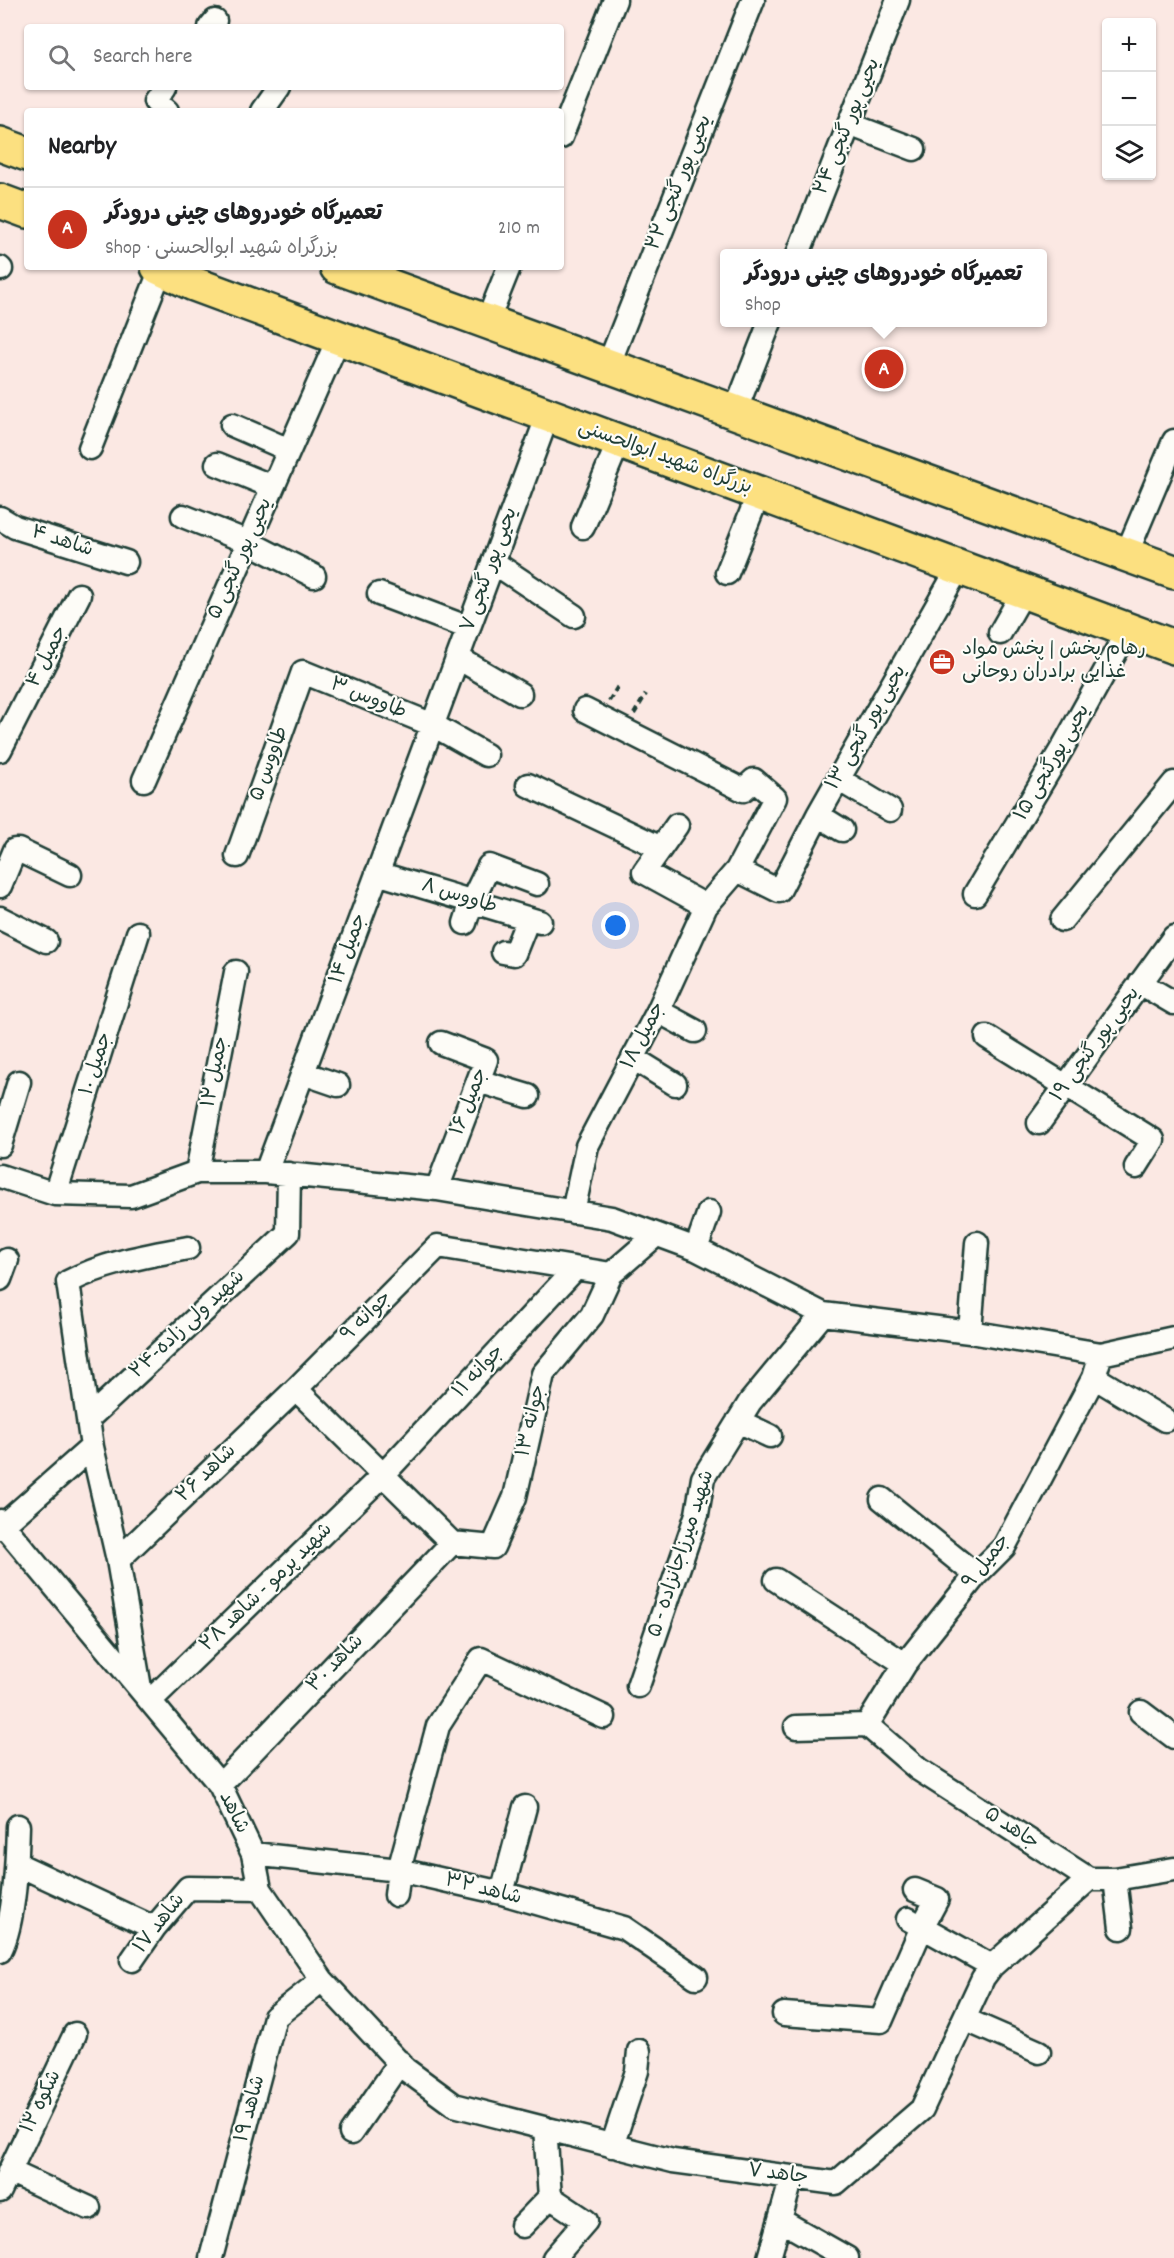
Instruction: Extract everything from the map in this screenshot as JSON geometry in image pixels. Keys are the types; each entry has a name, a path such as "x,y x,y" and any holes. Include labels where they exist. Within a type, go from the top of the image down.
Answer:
{"main road":[{"path":"0,144 24,153"},
{"path":"0,201 24,210"},
{"name":"بزرگراه شهید ابوالحسنی","path":"164,270 194,284 1174,647"},
{"path":"345,270 1174,573"}],"street":[{"path":"564,128 615,0"},
{"name":"یحیی پور گنجی ۲۲","path":"608,366 753,0"},
{"name":"یحیی پور گنجی ۲۴","path":"800,249 898,0"},
{"path":"163,90 155,101 163,108"},
{"path":"264,108 277,90"},
{"path":"849,124 914,149"},
{"path":"90,448 159,270"},
{"path":"487,322 508,270"},
{"path":"735,412 768,327"},
{"name":"یحیی پور گنجی ۵","path":"144,780 339,337"},
{"name":"یحیی پور گنجی ۷","path":"432,725 548,415"},
{"path":"232,425 289,450"},
{"path":"583,527 619,441"},
{"path":"1126,555 1174,441"},
{"path":"217,464 273,487"},
{"path":"727,573 759,493"},
{"path":"183,516 248,542 314,576"},
{"name":"شاهد ۴","path":"0,518 15,527 126,562"},
{"path":"493,562 574,616"},
{"name":"یحیی پور گنجی ۱۳","path":"737,870 779,891 838,779 959,567"},
{"path":"1000,633 1024,591"},
{"path":"379,594 469,628"},
{"name":"جمیل ۴","path":"0,750 79,595"},
{"name":"یحیی پورگنجی ۱۵","path":"975,894 1063,747 1128,630"},
{"path":"458,658 520,694"},
{"name":"طاووس ۳","path":"303,672 432,725 486,755"},
{"name":"طاووس ۵","path":"237,856 303,672"},
{"name":"جمیل ۱۸","path":"573,1212 587,1146 658,1011 706,906 737,870 775,798 754,780 743,790 585,710"},
{"name":"جمیل ۱۴","path":"288,1233 277,1173 303,1073 432,725"},
{"path":"838,779 890,810"},
{"path":"1062,920 1174,783"},
{"path":"528,785 661,848"},
{"path":"818,815 842,830"},
{"path":"677,825 644,872 706,906"},
{"path":"0,884 15,850 70,875"},
{"path":"465,923 472,901 489,866 537,884"},
{"name":"طاووس ۸","path":"377,873 534,920 514,954 503,952"},
{"path":"0,918 46,941"},
{"name":"جمیل ۱۰","path":"55,1194 138,933"},
{"name":"یحیی پور گنجی ۱۹","path":"1040,1123 1174,937"},
{"name":"جمیل ۱۲","path":"196,1172 236,972"},
{"path":"1140,983 1174,1003"},
{"path":"658,1011 695,1030"},
{"path":"987,1036 1153,1140 1136,1167"},
{"name":"جمیل ۱۶","path":"437,1189 486,1060 441,1043"},
{"path":"633,1058 675,1084"},
{"path":"303,1073 338,1084"},
{"path":"478,1081 528,1096"},
{"path":"0,1145 19,1082"},
{"path":"0,1176 55,1194 131,1196 196,1172 277,1173 437,1189 612,1218 696,1249 823,1314 970,1332 1101,1354 1174,1338"},
{"path":"696,1249 709,1212"},
{"name":"شهید ولی زاده-۲۴","path":"89,1418 288,1233"},
{"path":"574,1269 611,1274 656,1234"},
{"path":"970,1332 977,1243"},
{"name":"جوانه ۹","path":"296,1389 438,1246 574,1269"},
{"path":"145,1695 118,1560 92,1447 68,1282 90,1270 119,1261 188,1248"},
{"name":"جوانه ۱۱","path":"383,1475 574,1269"},
{"name":"جوانه ۱۳","path":"452,1543 493,1547 515,1497 543,1374 592,1315 611,1274"},
{"name":"شهید میرزاجانزاده - ۵","path":"638,1686 697,1514 703,1478 750,1402 823,1314"},
{"name":"جمیل ۹","path":"867,1725 905,1664 976,1575 1004,1547 1094,1377 1101,1354"},
{"path":"1094,1377 1165,1420"},
{"path":"296,1389 452,1543"},
{"name":"شاهد ۲۶","path":"118,1560 296,1389"},
{"path":"738,1421 770,1436"},
{"path":"1,1525 92,1447"},
{"name":"شهید پرمو - شاهد ۲۸","path":"145,1695 383,1475"},
{"path":"882,1500 976,1575"},
{"name":"شاهد","path":"1,1525 220,1785 253,1854 260,1889 321,1980 405,2069 454,2105"},
{"name":"شاهد ۳۰","path":"220,1785 452,1543"},
{"path":"776,1580 905,1664"},
{"path":"396,1895 399,1870 438,1726 481,1659 604,1717"},
{"path":"1141,1712 1174,1737"},
{"path":"796,1727 867,1725"},
{"name":"جاهد ۵","path":"867,1725 918,1768 1089,1879"},
{"path":"502,1893 525,1807"},
{"path":"0,1952 6,1939 17,1864 18,1826"},
{"name":"شاهد ۳۲","path":"253,1854 399,1870 502,1893 624,1928 696,1977"},
{"path":"17,1864 154,1928"},
{"path":"1089,1879 1115,1879 1174,1869"},
{"name":"جاهد ۷","path":"454,2105 672,2161 836,2183 922,2109 983,1978 992,1966 1089,1879"},
{"path":"1115,1879 1120,1928"},
{"name":"شاهد ۱۷","path":"132,1960 154,1928 188,1888 260,1889"},
{"path":"784,2014 881,2021 915,1923 936,1899 915,1890"},
{"path":"915,1923 992,1966"},
{"name":"شاهد ۱۹","path":"211,2258 275,2017 321,1980"},
{"path":"964,2019 1039,2052"},
{"name":"شکوه ۱۲","path":"4,2181 75,2034"},
{"path":"612,2146 637,2071 639,2051"},
{"path":"351,2133 400,2062"},
{"path":"522,2226 550,2197 545,2128"},
{"path":"769,2258 792,2177"},
{"path":"4,2181 89,2208"},
{"path":"550,2197 586,2221 554,2258"},
{"path":"780,2220 847,2258"}],"place":[{"name":"تعمیرگاه خودروهای چینی درودگر","path":"884,369"},
{"name":"رهام پخش | پخش مواد غذایی برادران روحانی","path":"942,662"}]}
